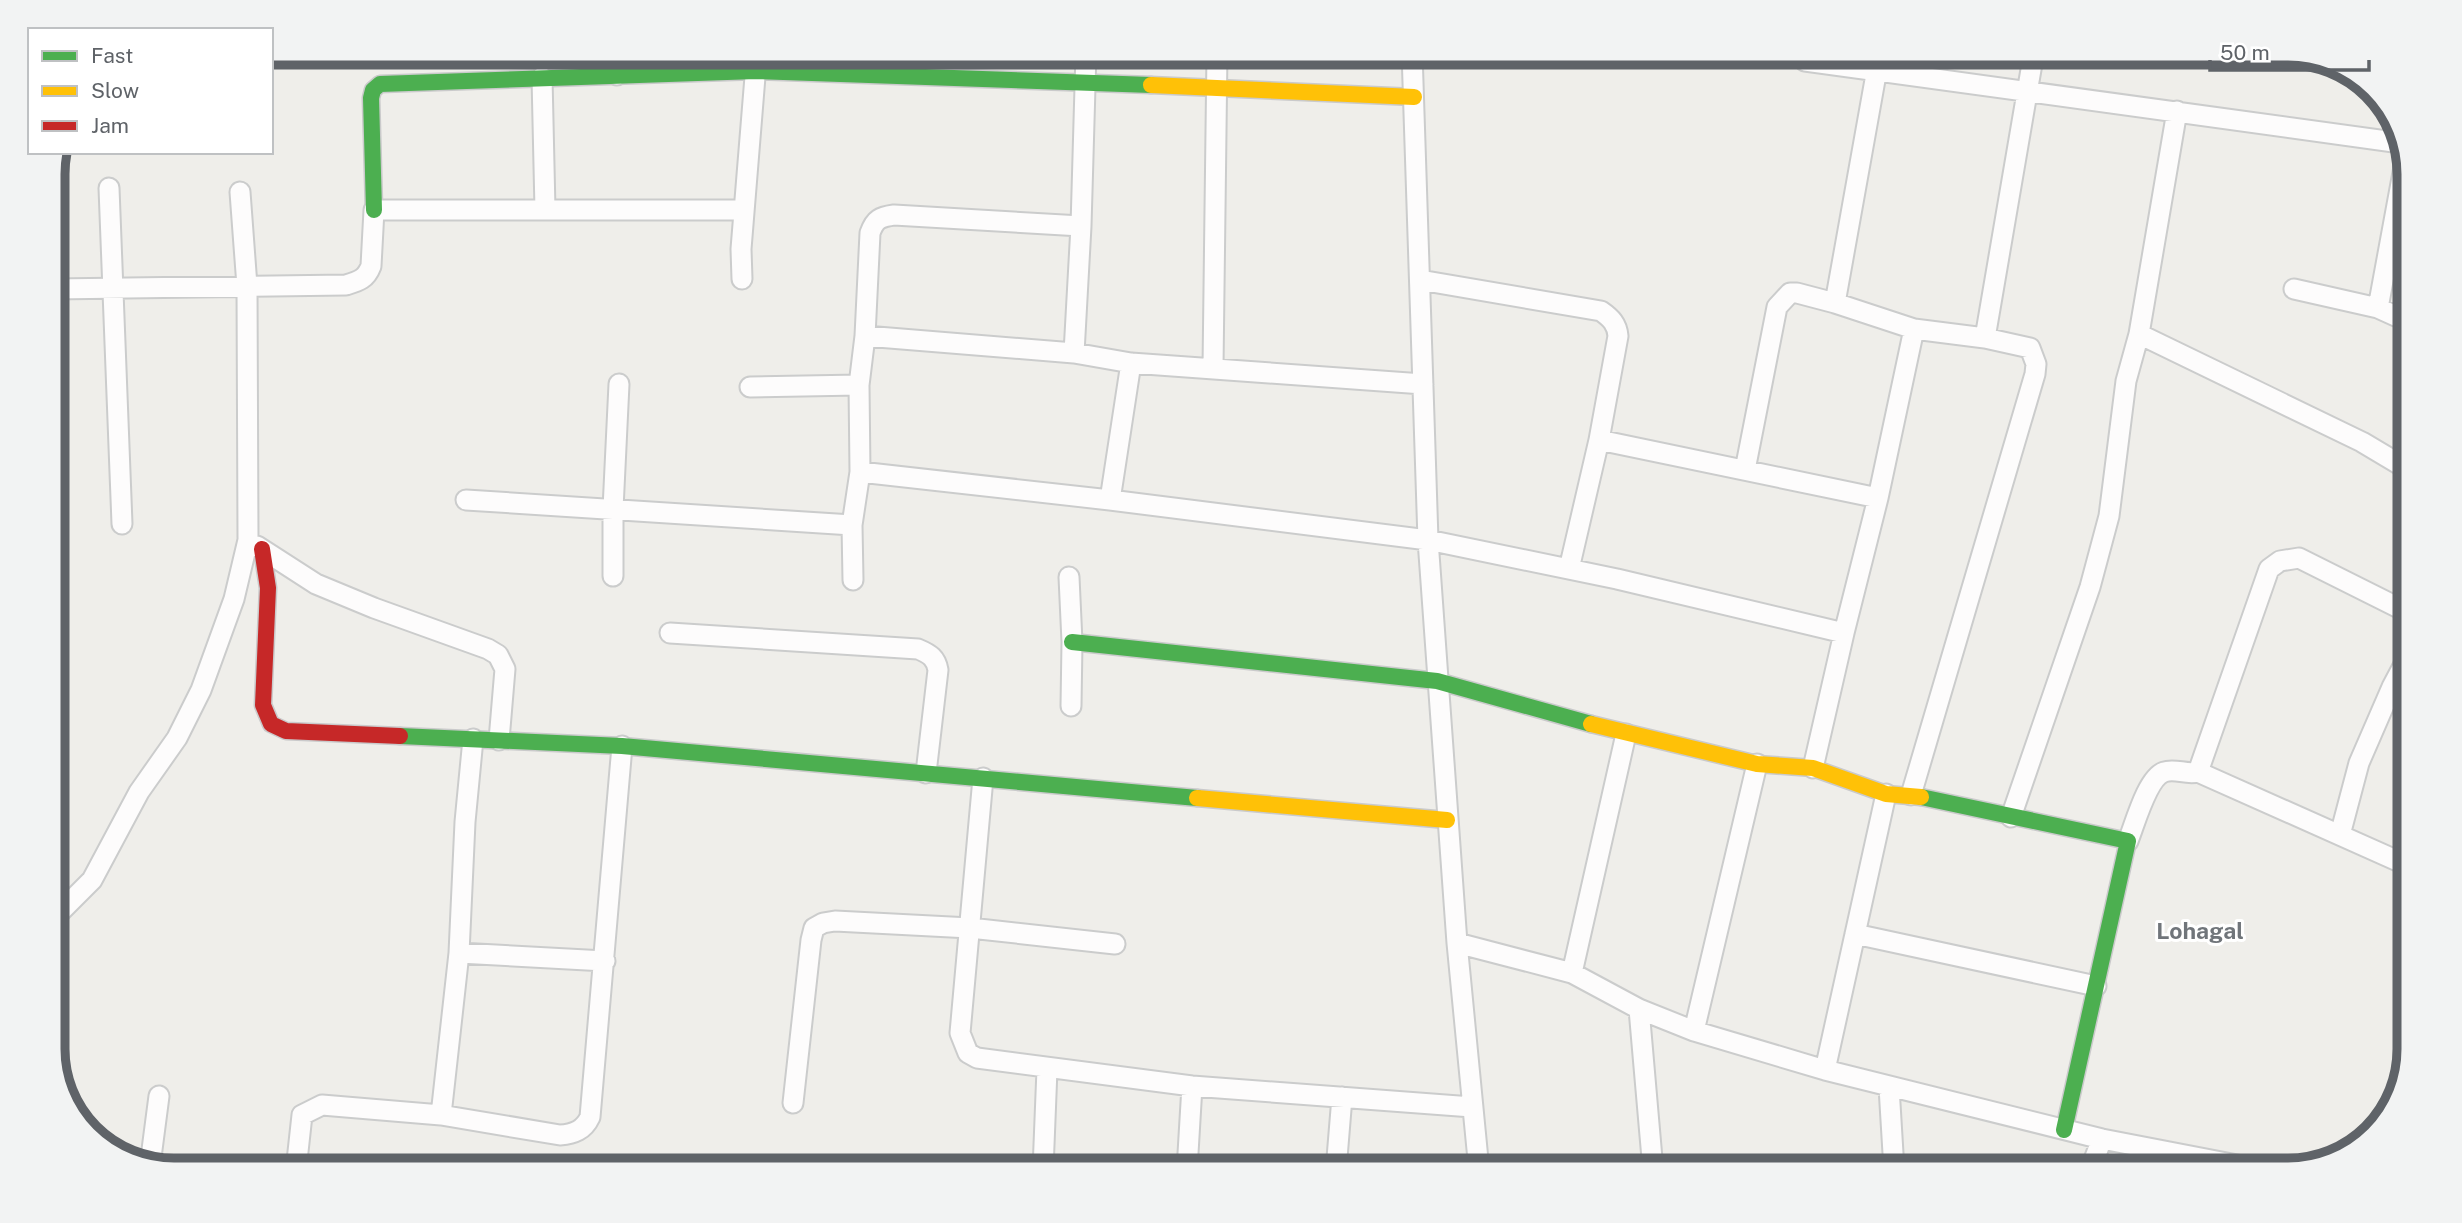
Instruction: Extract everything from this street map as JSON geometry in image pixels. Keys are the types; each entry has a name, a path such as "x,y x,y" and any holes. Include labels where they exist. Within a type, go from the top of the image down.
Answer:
{"street":[{"path":"617,65 617,75"},
{"path":"65,289 345,285 360,281 368,274 371,266 374,210 371,98 373,90 380,84 617,75 725,65"},
{"path":"742,279 744,210 757,65"},
{"path":"806,65 1215,89 1414,97"},
{"path":"1074,353 1082,226 1086,65"},
{"path":"1213,368 1216,65"},
{"path":"1413,65 1427,540 1457,943 1478,1158"},
{"path":"1835,303 1878,65"},
{"path":"1894,65 2028,91 2392,142"},
{"path":"1985,338 2032,65"},
{"path":"542,77 545,210"},
{"path":"2011,817 2090,587 2106,528 2126,381 2140,334 2177,111"},
{"path":"109,188 122,524"},
{"path":"240,192 247,286 255,544 268,588 263,705 271,724 286,731 622,746 1447,820"},
{"path":"2378,308 2397,205"},
{"path":"374,210 744,210"},
{"path":"853,580 852,525 860,472 859,385 865,336 870,233 874,222 880,217 894,215 1082,226"},
{"path":"1420,280 1601,311 1618,328 1598,440 1569,569"},
{"path":"2294,289 2378,308 2397,317"},
{"path":"1745,470 1777,307 1784,297 1797,293 1914,329 1985,338 2030,348 2036,364 2035,374 1911,796"},
{"path":"1813,768 1878,498 1914,329"},
{"path":"2140,334 2362,442 2397,463"},
{"path":"865,336 1074,353 1130,363 1423,384"},
{"path":"1110,500 1130,363"},
{"path":"613,576 612,509 620,384"},
{"path":"750,387 859,385"},
{"path":"1598,440 1878,498"},
{"path":"860,472 1427,540 1569,569 1844,633"},
{"path":"466,500 852,525"},
{"path":"255,544 316,584 498,655 505,669 499,740"},
{"path":"65,907 92,880 139,792 177,738 201,690 255,544"},
{"path":"2198,772 2269,569 2280,561 2299,558 2397,607"},
{"path":"1069,577 1071,706"},
{"path":"670,633 918,649 930,654 936,661 938,670 926,773"},
{"path":"1072,642 1437,681 1626,734 1757,764 1813,768 1886,794 1911,796 2128,841"},
{"path":"2340,835 2359,763 2397,678"},
{"path":"1572,973 1626,734"},
{"path":"441,1115 458,953 465,822 473,739"},
{"path":"297,1158 302,1115 322,1105 441,1115 560,1135 570,1134 586,1125 590,1117 605,961 622,746"},
{"path":"1694,1031 1757,764"},
{"path":"2064,1130 2128,841 2149,788 2157,776 2172,770 2188,774 2198,772 2397,861"},
{"path":"984,778 960,1033 968,1054 977,1058 1047,1069 1192,1086 1472,1107"},
{"path":"1825,1070 1886,794"},
{"path":"793,1103 811,940 814,928 823,923 835,921 970,928 1115,944"},
{"path":"1855,934 2096,986"},
{"path":"1457,943 1572,973 1639,1009 1694,1031 1825,1070 2102,1139 2198,1158"},
{"path":"458,953 605,961"},
{"path":"1639,1009 1652,1158"},
{"path":"1044,1158 1047,1069"},
{"path":"1188,1158 1192,1086"},
{"path":"1889,1087 1893,1158"},
{"path":"151,1155 159,1096"},
{"path":"1337,1158 1342,1097"},
{"path":"2095,1158 2102,1139"}],"traffic: fast":[{"path":"374,210 371,98 373,90 380,84 756,71 1151,85"},
{"path":"1072,642 1437,681 1591,724"},
{"path":"400,736 622,746 1197,798"},
{"path":"1921,797 2128,841 2064,1130"}],"traffic: slow":[{"path":"1151,85 1414,97"},
{"path":"1591,724 1757,764 1813,768 1886,794 1921,797"},
{"path":"1197,798 1447,820"}],"traffic: jam":[{"path":"262,549 268,588 263,705 271,724 286,731 400,736"}],"district":[{"name":"Lohagal","path":"2200,930"}]}
